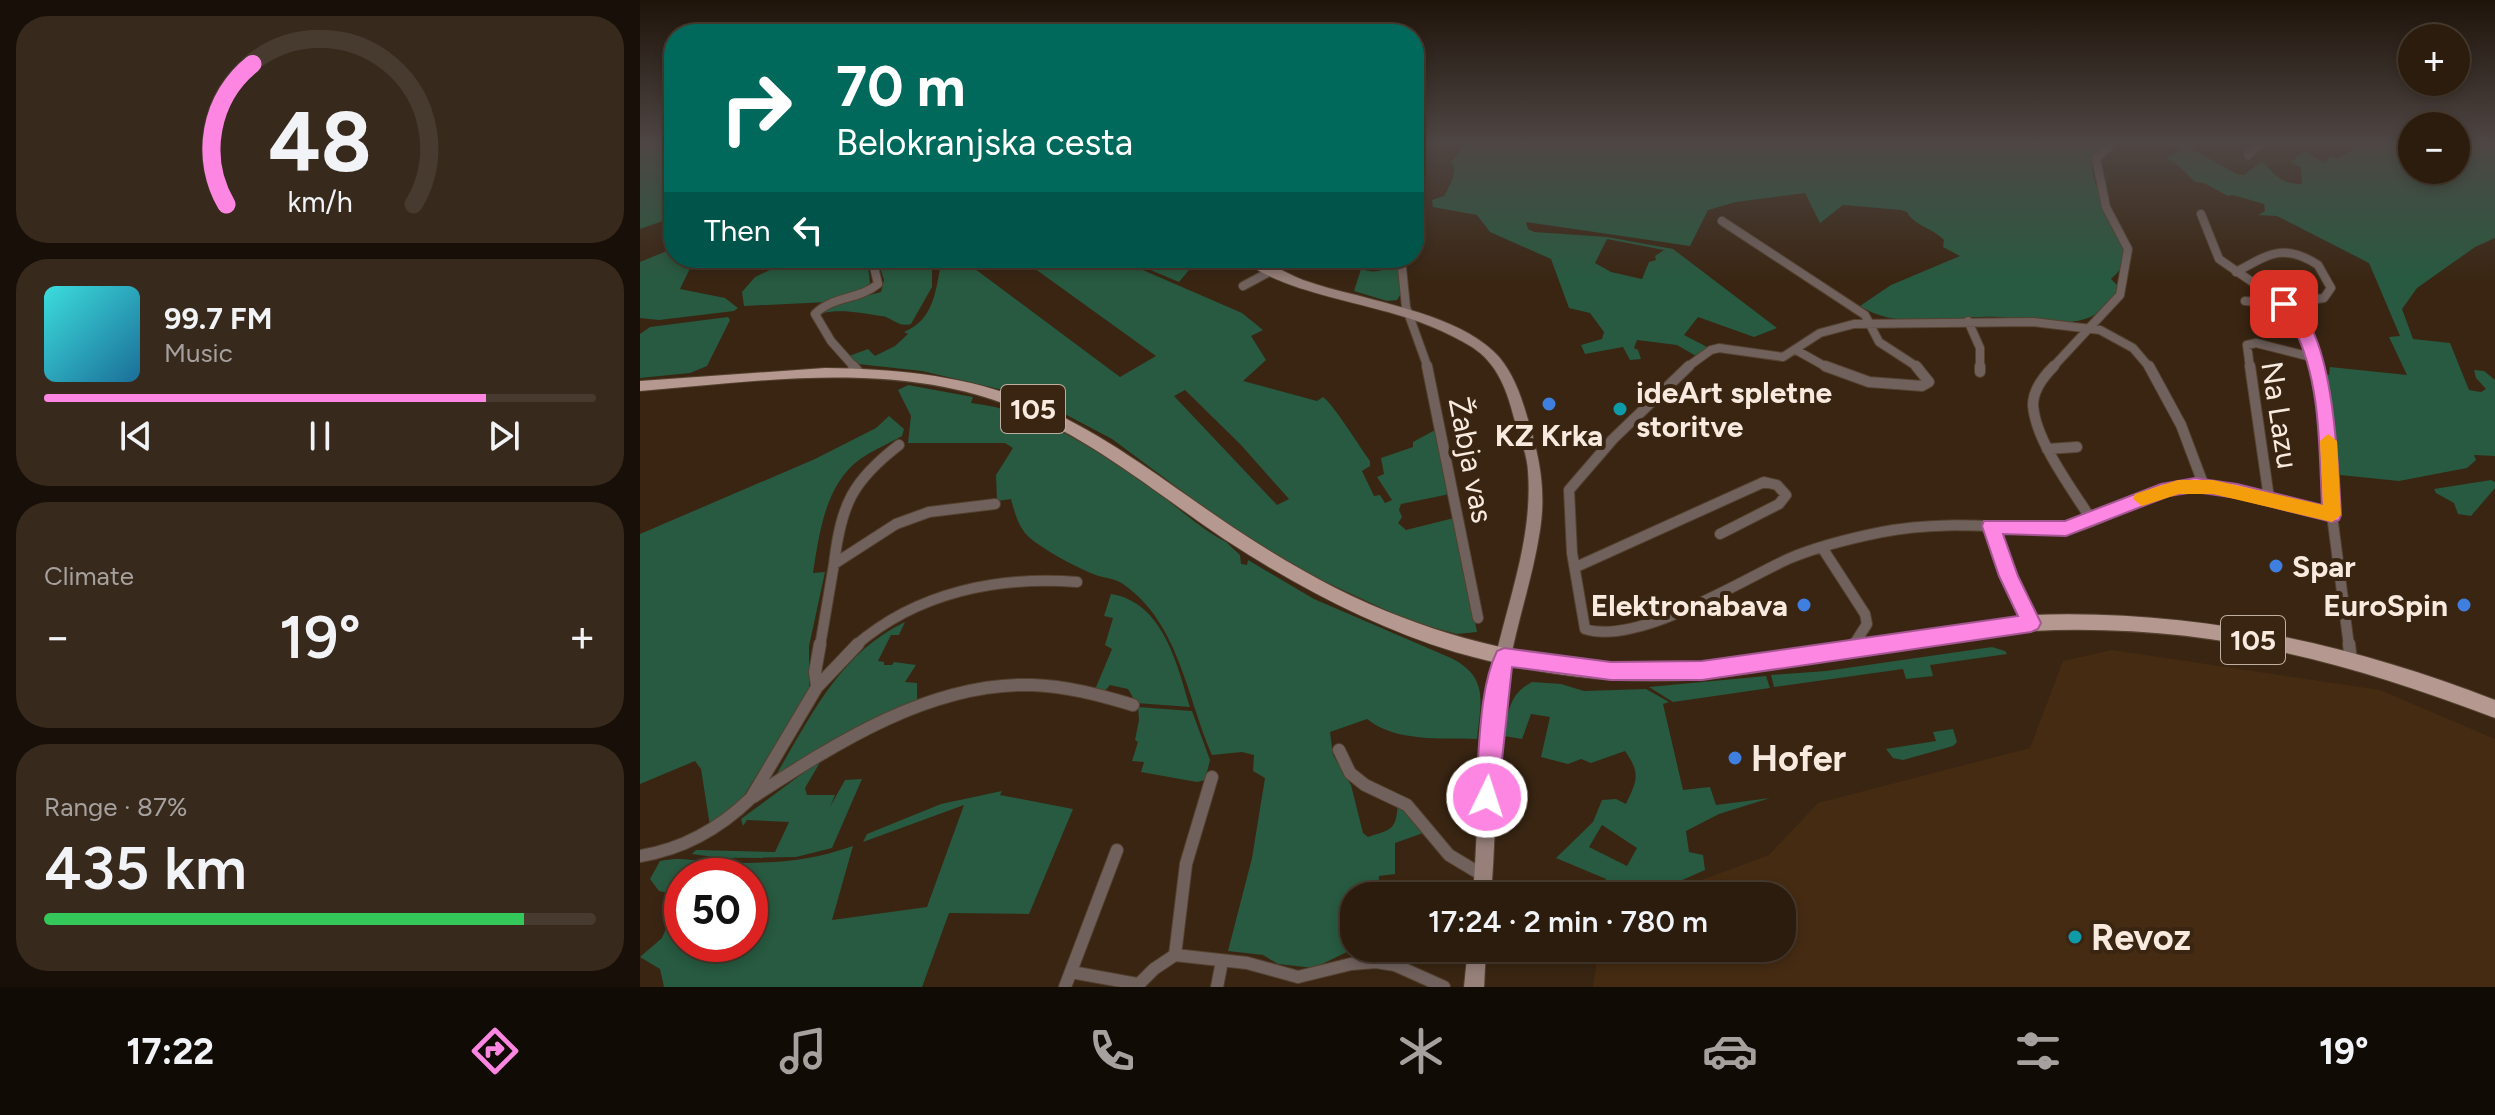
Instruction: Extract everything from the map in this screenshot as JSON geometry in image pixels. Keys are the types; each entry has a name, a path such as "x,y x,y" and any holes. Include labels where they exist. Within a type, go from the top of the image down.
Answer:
{"main road":[{"path":"1265,268 1462,335 1497,363 1516,400 1535,468 1536,499 1528,559 1504,657 1490,747 1483,882"},
{"name":"105","path":"640,386 763,376 859,373 963,386 1046,414 1093,439 1289,573 1411,631 1504,657 1567,668 1654,673 1702,671 2031,623 2114,621 2249,639 2351,661 2427,681 2495,709"},
{"path":"1474,987 1476,962"}],"street":[{"path":"2091,519 2047,449 2033,404 2041,380 2120,295 2128,249 2106,207 2101,189"},
{"path":"2201,214 2219,259 2284,304 2300,323 2315,358"},
{"path":"1722,221 1852,306 1869,321 1879,342 1921,370 1929,382 1922,386 1855,381 1836,375 1796,350"},
{"path":"2236,272 2277,251 2299,254 2318,262 2329,275 2331,288 2324,298 2284,304 2245,301"},
{"path":"859,373 831,341 815,314 824,304 872,291 878,284 874,268"},
{"name":"Žabja vas","path":"1402,268 1409,315 1430,375 1478,618"},
{"path":"1243,286 1271,271"},
{"path":"1720,534 1779,504 1786,495 1777,485 1764,482 1576,567 1568,522 1569,490 1621,431 1695,359 1717,349 1770,357 1787,356 1823,331 1869,321 1968,321 2093,327 2118,337 2141,354 2160,383 2204,486"},
{"path":"1968,321 1980,348 1980,372"},
{"name":"Na Lazu","path":"1576,567 1582,622 1585,629 1594,632 1622,629 1683,613 1776,564 1880,532 1911,527 2066,529 2167,489 2204,486 2269,498 2332,515 2325,412 2315,358 2256,343 2247,345 2269,498"},
{"path":"817,687 815,672 839,523 850,492 867,469 899,445"},
{"path":"2047,449 2077,447"},
{"path":"834,564 896,524 929,512 995,504"},
{"path":"2332,515 2351,661"},
{"path":"1991,526 2009,576 2031,623"},
{"path":"1823,549 1865,614 1867,624 1851,649"},
{"path":"751,798 817,687 858,643 891,619 925,602 989,585 1037,580 1077,582"},
{"path":"640,856 686,845 719,827 751,798 845,739 888,717 946,697 1035,684 1072,689 1133,705"},
{"path":"1339,750 1350,773 1365,785 1407,805 1449,855 1484,876"},
{"path":"1175,955 1184,865 1212,777"},
{"path":"1065,987 1117,850"},
{"path":"1071,972 1136,986 1175,955 1247,963 1298,977 1351,964 1376,962 1395,965 1444,987"},
{"path":"1217,987 1222,961"}],"shaded area":[{"name":"Revoz","path":"2112,650 2380,690 2495,739 2495,987 1593,987 1597,962 1796,962 1796,882 1696,882 1769,855 1818,803 2030,748 2063,661"}],"green space":[{"path":"640,189 664,189 664,221 640,229"},
{"path":"1447,189 2098,189 2124,240 2127,256 2111,279 2117,285 2118,292 2099,312 2085,319 2064,322 1999,317 1910,320 1876,314 1860,306 1891,285 1960,256 1943,247 1944,240 1940,236 1901,210 1843,205 1820,223 1805,193 1736,202 1708,210 1690,246 1526,222 1528,229 1534,232 1607,237 1673,249 1777,328 1754,337 1698,317 1684,335 1709,348 1696,356 1677,345 1637,340 1634,348 1641,359 1630,360 1623,347 1585,354 1581,345 1602,339 1604,332 1590,313 1569,308 1551,259 1490,232 1477,215 1433,207 1432,200 1444,196","holes":["1607,239 1664,250 1655,256 1656,260 1649,262 1642,279 1611,272 1595,263"]},
{"path":"2215,189 2495,189 2495,238 2475,247 2417,288 2402,309 2413,339 2450,343 2469,390 2481,392 2486,389 2476,378 2474,370 2484,371 2495,380 2495,456 2474,455 2476,460 2467,468 2399,481 2340,475 2325,375 2329,375 2330,367 2407,375 2389,337 2400,336 2369,263 2277,216 2258,215 2265,211 2264,204 2228,196"},
{"path":"664,252 664,268 690,268 680,289 725,298 738,308 659,320 640,318 640,262"},
{"path":"774,268 868,268 870,283 867,289 827,302 744,306 742,292 755,277"},
{"path":"880,268 932,268 932,287 911,324 902,325 885,317 859,313 822,313 829,306 881,292 884,280"},
{"path":"940,268 974,268 1120,377 1156,356 1034,268 1138,268 1242,313 1263,330 1251,336 1266,360 1243,381 1317,401 1323,397 1370,461 1370,466 1362,471 1374,496 1380,495 1385,503 1392,500 1377,477 1384,474 1381,458 1413,447 1413,442 1435,430 1450,494 1401,504 1399,510 1402,517 1398,523 1406,530 1454,518 1477,632 1457,634 1409,621 1294,567 1221,520 1112,439 1059,411 1007,391 922,371 858,364 849,356 868,349 875,356 895,346 908,334 904,332 923,319 936,290","holes":["1185,390 1241,445 1289,499 1277,505 1174,396"]},
{"path":"1146,268 1191,268 1179,282"},
{"path":"1398,268 1402,292 1397,300 1387,301 1354,291 1361,269"},
{"path":"728,317 730,320 707,366 690,373 640,378 640,334 650,327"},
{"path":"908,385 973,397 971,403 1024,415 1074,438 1121,467 1226,542 1240,555 1241,564 1247,565 1248,560 1314,599 1451,658 1472,673 1481,702 1477,739 1405,735 1391,732 1367,719 1330,732 1333,755 1351,785 1363,833 1368,837 1392,827 1398,802 1423,833 1395,843 1395,874 1379,876 1379,882 1340,882 1340,955 1314,968 1278,964 1263,955 1228,951 1252,858 1265,778 1253,771 1254,755 1242,752 1212,755 1169,639 1142,600 1120,582 1086,571 1038,544 1022,529 1011,499 997,501 996,475 1013,448 1005,443 908,443 911,416 898,390"},
{"path":"889,416 904,429 902,436 864,457 848,470 838,483 826,512 813,573 825,572 809,646 809,688 740,802 710,826 701,769 695,761 640,784 640,534 815,459 876,428"},
{"path":"2491,480 2495,482 2495,488 2471,516 2458,514 2454,503 2434,489"},
{"path":"1111,594 1129,599 1155,622 1173,654 1190,707 1136,703 1128,689 1110,685 1103,693 1094,692 1112,649 1105,645 1113,618 1104,616"},
{"path":"905,622 899,635 891,635 878,661 884,662 884,665 894,662 916,665 905,682 917,683 917,704 776,775 815,709 845,668 882,635"},
{"path":"1992,647 2007,654 1930,665 1933,676 1906,679 1903,669 1774,687 1771,675 1826,671"},
{"path":"1766,676 1770,688 1673,702 1649,687"},
{"path":"1532,682 1561,684 1584,691 1646,689 1669,702 1663,704 1683,790 1710,787 1716,805 1770,798 1719,814 1686,831 1689,852 1703,855 1705,870 1678,882 1605,882 1606,879 1556,858 1593,822 1602,800 1616,799 1626,804 1635,783 1633,766 1625,751 1591,763 1581,759 1568,764 1541,757 1550,717 1531,714 1522,739 1504,736 1511,704 1518,692","holes":["1602,825 1637,848 1627,866 1589,847"]},
{"path":"1138,707 1192,711 1210,760 1205,780 1197,782 1141,772 1144,762 1132,761 1138,742 1135,740"},
{"path":"1953,729 1957,742 1953,746 1903,760 1893,758 1886,749 1936,741 1933,732"},
{"path":"822,759 805,788 807,795 835,795 830,807 845,780 862,779 832,848 796,857 722,858 692,854 696,850 775,852 789,822 747,820 743,826 741,819"},
{"path":"1002,791 1000,795 1073,809 1029,914 949,913 922,987 664,987 660,969 640,957 664,933 664,962 768,962 768,862 806,858 853,846 832,920 927,907 964,805 863,842 867,834 941,804"},
{"path":"660,861 664,861 664,892 659,891 650,879"}],"slow traffic":[{"path":"2142,499 2167,489 2195,485 2237,491 2332,515 2328,441"}],"place":[{"name":"KZ Krka","path":"1549,404"},
{"name":"ideArt spletne storitve","path":"1620,409"},
{"name":"Spar","path":"2276,566"},
{"name":"Elektronabava","path":"1804,605"},
{"name":"EuroSpin","path":"2464,605"},
{"name":"Hofer","path":"1735,758"},
{"name":"Revoz","path":"2075,937"}],"route":[{"path":"1487,797 1496,692 1504,657 1567,668 1654,673 1702,671 2031,623 2009,576 1991,526 2066,529 2167,489 2195,485 2237,491 2332,515 2332,472 2315,358 2300,323 2284,304"}]}
